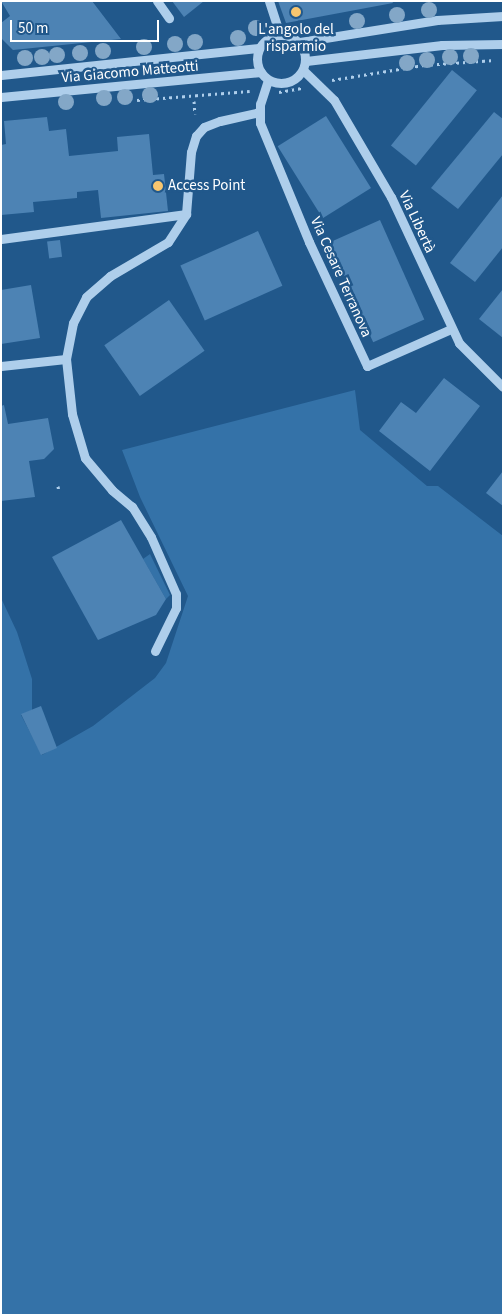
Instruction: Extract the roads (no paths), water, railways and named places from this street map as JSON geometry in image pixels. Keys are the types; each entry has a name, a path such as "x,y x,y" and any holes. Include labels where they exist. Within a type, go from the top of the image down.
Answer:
{"street":[{"path":"157,1 169,18"},
{"path":"270,1 280,34"},
{"path":"503,16 437,20 300,42 280,34 272,36 259,48 257,63 261,72 268,80 288,82 304,65 442,45 503,44"},
{"path":"300,42 304,65"},
{"name":"Via Giacomo Matteotti","path":"1,75 259,48"},
{"name":"Via Libertà","path":"304,65 334,100 391,197 459,343 503,387"},
{"name":"Via Giacomo Matteotti","path":"1,97 261,72"},
{"name":"Via Cesare Terranova","path":"268,80 260,112 260,123 367,366 451,329"},
{"path":"155,651 176,608 176,594 151,537 132,507 112,490 85,458 72,414 66,358 73,324 86,297 110,276 168,242 186,214 191,152 196,136 204,127 220,121 260,112"},
{"path":"1,240 186,214"},
{"path":"1,366 66,358"}],"place":[{"name":"L'angolo del risparmio","path":"296,12"},
{"name":"Access Point","path":"158,186"}]}
